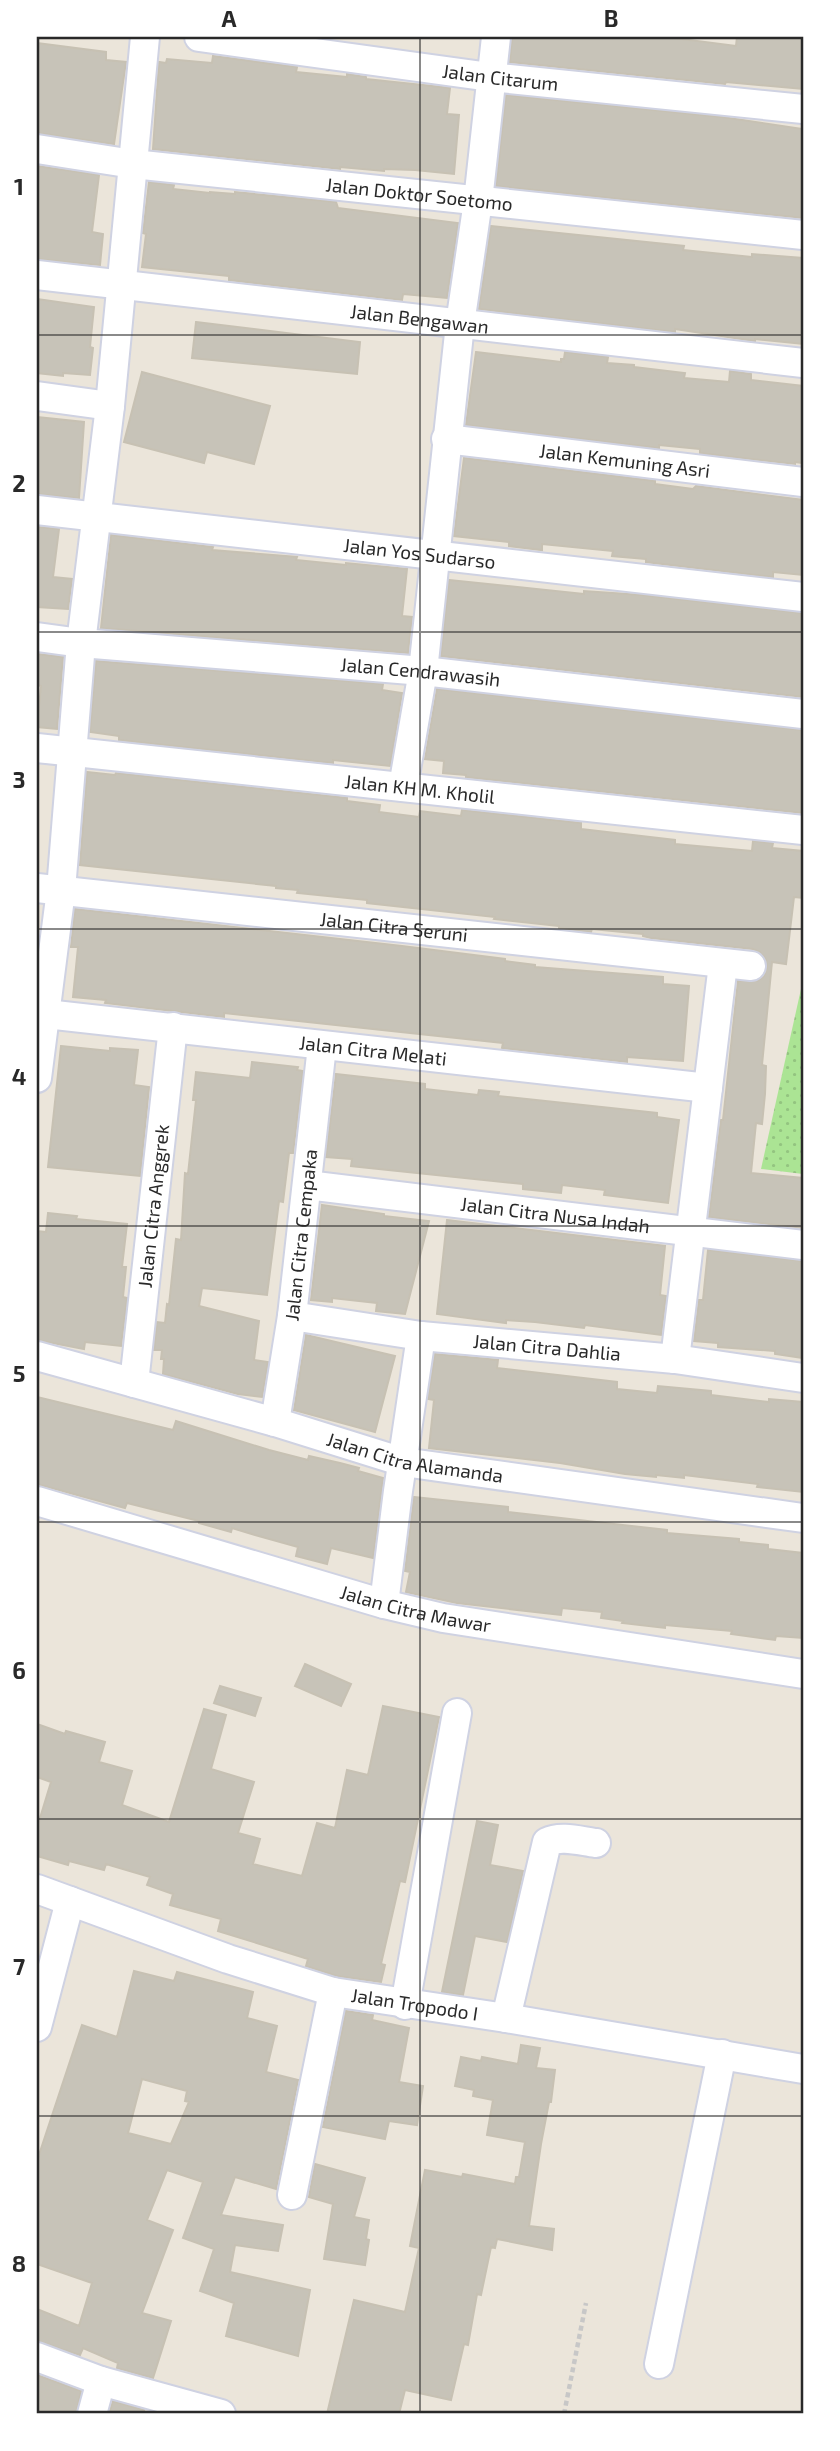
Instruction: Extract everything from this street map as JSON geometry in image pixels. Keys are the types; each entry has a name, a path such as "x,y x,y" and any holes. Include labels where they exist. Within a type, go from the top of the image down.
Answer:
{"street":[{"path":"37,1078 49,889 73,753 81,643 98,518 106,405 145,37"},
{"name":"Jalan Citarum","path":"199,37 491,77 803,109"},
{"path":"403,788 423,671 446,439 478,201 496,37"},
{"name":"Jalan Doktor Soetomo","path":"37,149 133,164 803,235"},
{"name":"Jalan Bengawan","path":"37,275 803,363"},
{"path":"37,396 106,405"},
{"name":"Jalan Kemuning Asri","path":"446,439 803,482"},
{"name":"Jalan Yos Sudarso","path":"37,510 803,597"},
{"name":"Jalan Cendrawasih","path":"37,638 423,671 803,714"},
{"name":"Jalan KH M. Kholil","path":"37,748 803,830"},
{"name":"Jalan Citra Seruni","path":"49,889 751,966"},
{"path":"675,1359 723,964"},
{"name":"Jalan Citra Melati","path":"41,1013 708,1088"},
{"name":"Jalan Citra Anggrek","path":"134,1383 173,1027"},
{"name":"Jalan Citra Cempaka","path":"275,1422 292,1316 322,1046"},
{"name":"Jalan Citra Nusa Indah","path":"307,1185 803,1245"},
{"name":"Jalan Citra Dahlia","path":"292,1316 421,1336 675,1359 803,1378"},
{"path":"384,1604 421,1336"},
{"name":"Jalan Citra Alamanda","path":"37,1356 275,1422 403,1462 803,1518"},
{"name":"Jalan Citra Mawar","path":"37,1501 384,1604 443,1618 803,1674"},
{"path":"405,2005 457,1713"},
{"path":"506,2018 547,1842 564,1838 596,1843"},
{"name":"Jalan Tropodo I","path":"37,1889 228,1959 333,1992 405,2005 506,2018 803,2069"},
{"path":"37,2027 70,1901"},
{"path":"292,2195 333,1992"},
{"path":"659,2364 722,2054"},
{"path":"37,2357 101,2381 212,2413"},
{"path":"92,2414 101,2381"}],"path":[{"path":"564,2414 586,2303"}],"green space":[{"path":"803,980 803,1174 761,1169"}],"building":[{"path":"512,37 666,37 736,46 737,37 803,37 803,89 725,84 510,62"},
{"path":"37,43 106,52 106,60 126,62 114,144 37,133"},
{"path":"213,56 297,67 296,72 347,77 347,74 366,79 450,88 447,114 459,115 454,174 415,170 340,169 153,149 159,62 166,63 167,59 212,63"},
{"path":"506,95 722,117 803,129 803,218 496,186"},
{"path":"37,166 99,175 92,232 103,234 100,265 37,259"},
{"path":"149,182 174,185 173,189 210,193 235,192 336,202 338,208 458,223 447,298 403,294 402,300 142,267"},
{"path":"491,226 684,246 683,250 752,257 752,254 803,258 803,344 755,341 675,329 675,332 479,309"},
{"path":"37,299 94,307 90,375 37,373"},
{"path":"196,322 360,342 357,374 192,358"},
{"path":"476,352 561,362 565,352 608,357 607,363 685,373 684,378 729,382 730,371 751,374 751,380 803,386 803,463 700,453 700,449 659,445 659,448 466,425"},
{"path":"142,372 270,406 254,464 207,452 204,463 124,442"},
{"path":"37,417 84,422 79,498 37,494"},
{"path":"464,458 655,481 655,484 693,489 696,486 803,500 803,575 773,572 773,577 646,562 646,559 612,556 613,551 542,544 542,550 509,546 509,542 454,536"},
{"path":"37,527 59,529 53,577 72,579 68,609 37,607"},
{"path":"111,535 213,547 212,550 297,557 296,560 407,569 402,616 412,617 408,653 101,628"},
{"path":"449,580 584,594 584,591 642,595 803,613 803,697 441,656"},
{"path":"37,654 63,657 57,729 37,727 41,686 37,685"},
{"path":"96,661 383,684 382,690 402,693 390,766 333,760 333,763 119,740 119,736 90,732"},
{"path":"437,689 803,730 803,813 443,773 444,761 425,759"},
{"path":"87,772 347,798 347,801 380,805 379,812 419,817 420,811 461,816 462,810 581,823 581,829 675,840 675,844 752,851 753,841 773,843 772,848 803,851 803,898 794,897 786,964 772,962 762,1065 766,1066 765,1094 762,1124 756,1123 751,1173 803,1178 803,1228 709,1217 738,981 757,981 764,976 766,960 760,952 651,938 643,934 592,929 591,932 494,919 495,917 367,903 367,900 297,893 298,890 276,886 80,865"},
{"path":"75,909 402,946 505,959 535,967 663,977 663,984 689,986 683,1061 627,1057 627,1062 502,1048 503,1043 224,1013 224,1017 73,997 78,947 71,947"},
{"path":"61,1046 110,1051 110,1048 138,1050 134,1085 149,1087 140,1176 48,1167"},
{"path":"252,1062 298,1067 297,1070 303,1071 293,1153 289,1153 283,1202 279,1201 267,1295 202,1288 199,1306 259,1321 254,1360 268,1362 262,1397 238,1394 163,1374 162,1350 154,1350 157,1322 165,1323 167,1304 169,1305 176,1239 181,1240 185,1173 188,1174 196,1100 193,1100 196,1072 250,1078"},
{"path":"336,1074 425,1084 425,1089 478,1095 479,1090 499,1092 498,1096 657,1113 657,1117 679,1120 668,1203 604,1195 605,1190 562,1185 561,1193 523,1189 523,1184 351,1166 352,1159 326,1157"},
{"path":"322,1205 429,1221 405,1314 376,1311 377,1303 332,1298 332,1302 311,1300"},
{"path":"48,1213 127,1224 122,1267 126,1267 123,1297 127,1298 121,1346 85,1342 84,1349 37,1340 37,1231 46,1232"},
{"path":"447,1220 665,1246 660,1295 666,1296 661,1335 585,1325 584,1328 506,1320 506,1323 437,1314"},
{"path":"708,1250 803,1261 803,1358 775,1354 775,1351 718,1347 718,1343 694,1341 699,1300 703,1300"},
{"path":"306,1335 395,1356 375,1432 294,1410"},
{"path":"435,1354 498,1360 497,1368 617,1382 617,1389 657,1393 658,1386 711,1391 711,1395 769,1402 769,1399 803,1402 803,1492 684,1475 684,1478 625,1474 560,1463 429,1448 434,1400 428,1399"},
{"path":"37,1397 173,1430 176,1421 269,1450 308,1460 309,1456 359,1468 358,1471 383,1478 373,1558 331,1548 327,1564 296,1556 298,1547 232,1528 231,1532 127,1503 125,1508 37,1484"},
{"path":"414,1497 508,1507 508,1512 667,1530 667,1533 739,1539 739,1542 768,1545 768,1549 803,1553 803,1638 776,1636 775,1640 731,1634 732,1631 665,1625 665,1628 601,1618 602,1612 562,1608 561,1615 457,1603 406,1592 410,1572 405,1571"},
{"path":"305,1664 351,1684 341,1706 295,1686"},
{"path":"220,1686 261,1698 255,1716 214,1703"},
{"path":"383,1706 439,1717 405,1882 400,1881 381,1964 385,1965 381,1982 337,1976 306,1966 308,1959 218,1931 221,1919 170,1905 173,1894 147,1885 150,1877 106,1864 104,1870 69,1861 68,1865 37,1856 37,1828 51,1782 37,1777 37,1724 65,1734 66,1731 105,1742 99,1762 132,1771 122,1805 169,1822 204,1709 226,1715 211,1769 254,1782 238,1833 260,1839 253,1864 302,1876 317,1823 335,1828 347,1770 368,1775"},
{"path":"477,1821 498,1825 490,1865 523,1871 507,1942 475,1936 463,1995 442,1992"},
{"path":"134,1971 174,1981 177,1972 253,1992 247,2018 277,2026 266,2072 298,2080 276,2189 235,2177 221,2215 283,2225 278,2251 235,2245 230,2272 310,2290 298,2356 226,2336 234,2303 200,2291 214,2249 183,2238 203,2182 167,2170 147,2220 173,2230 142,2313 171,2321 153,2378 117,2368 118,2363 83,2348 80,2355 37,2341 37,2309 79,2326 92,2283 37,2264 37,2161 82,2025 117,2037","holes":["142,2079 187,2091 185,2101 189,2102 171,2144 128,2133"]},
{"path":"346,2011 373,2015 372,2020 409,2028 399,2082 423,2086 417,2125 389,2121 385,2139 323,2127"},
{"path":"521,2045 540,2048 536,2068 555,2070 529,2226 554,2229 552,2250 497,2239 495,2248 491,2247 481,2295 477,2294 468,2345 464,2344 451,2400 405,2390 399,2414 327,2414 354,2300 405,2312 419,2248 410,2246 425,2170 515,2184 516,2177 519,2177 525,2142 487,2135 493,2100 473,2096 474,2090 455,2086 461,2057 481,2061 482,2057 518,2064"},
{"path":"315,2164 365,2178 354,2217 369,2220 365,2265 324,2259 333,2204 309,2197"},
{"path":"37,2375 81,2391 76,2414 37,2414"},
{"path":"113,2401 144,2410 145,2414 109,2414"}]}
